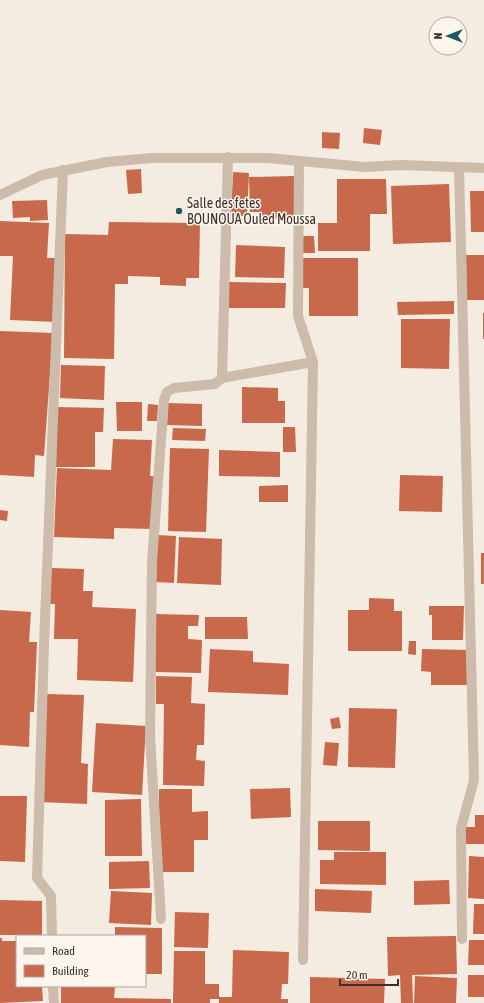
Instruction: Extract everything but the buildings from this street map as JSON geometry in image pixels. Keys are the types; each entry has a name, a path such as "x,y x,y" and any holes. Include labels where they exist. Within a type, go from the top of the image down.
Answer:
{"street":[{"path":"222,378 228,157"},
{"path":"0,195 42,175 107,162 152,158 268,158 365,167 400,165 484,168"},
{"path":"299,161 298,316 313,362 303,960"},
{"path":"459,167 474,780 461,828 462,939"},
{"path":"52,935 51,896 37,878 44,644 63,170"},
{"path":"161,919 150,736 152,562 164,400 168,392 174,388 215,384 222,378 313,362"},
{"path":"53,987 54,1003"}],"place":[{"name":"Salle des fetes BOUNOUA Ouled Moussa","path":"179,211"}]}
